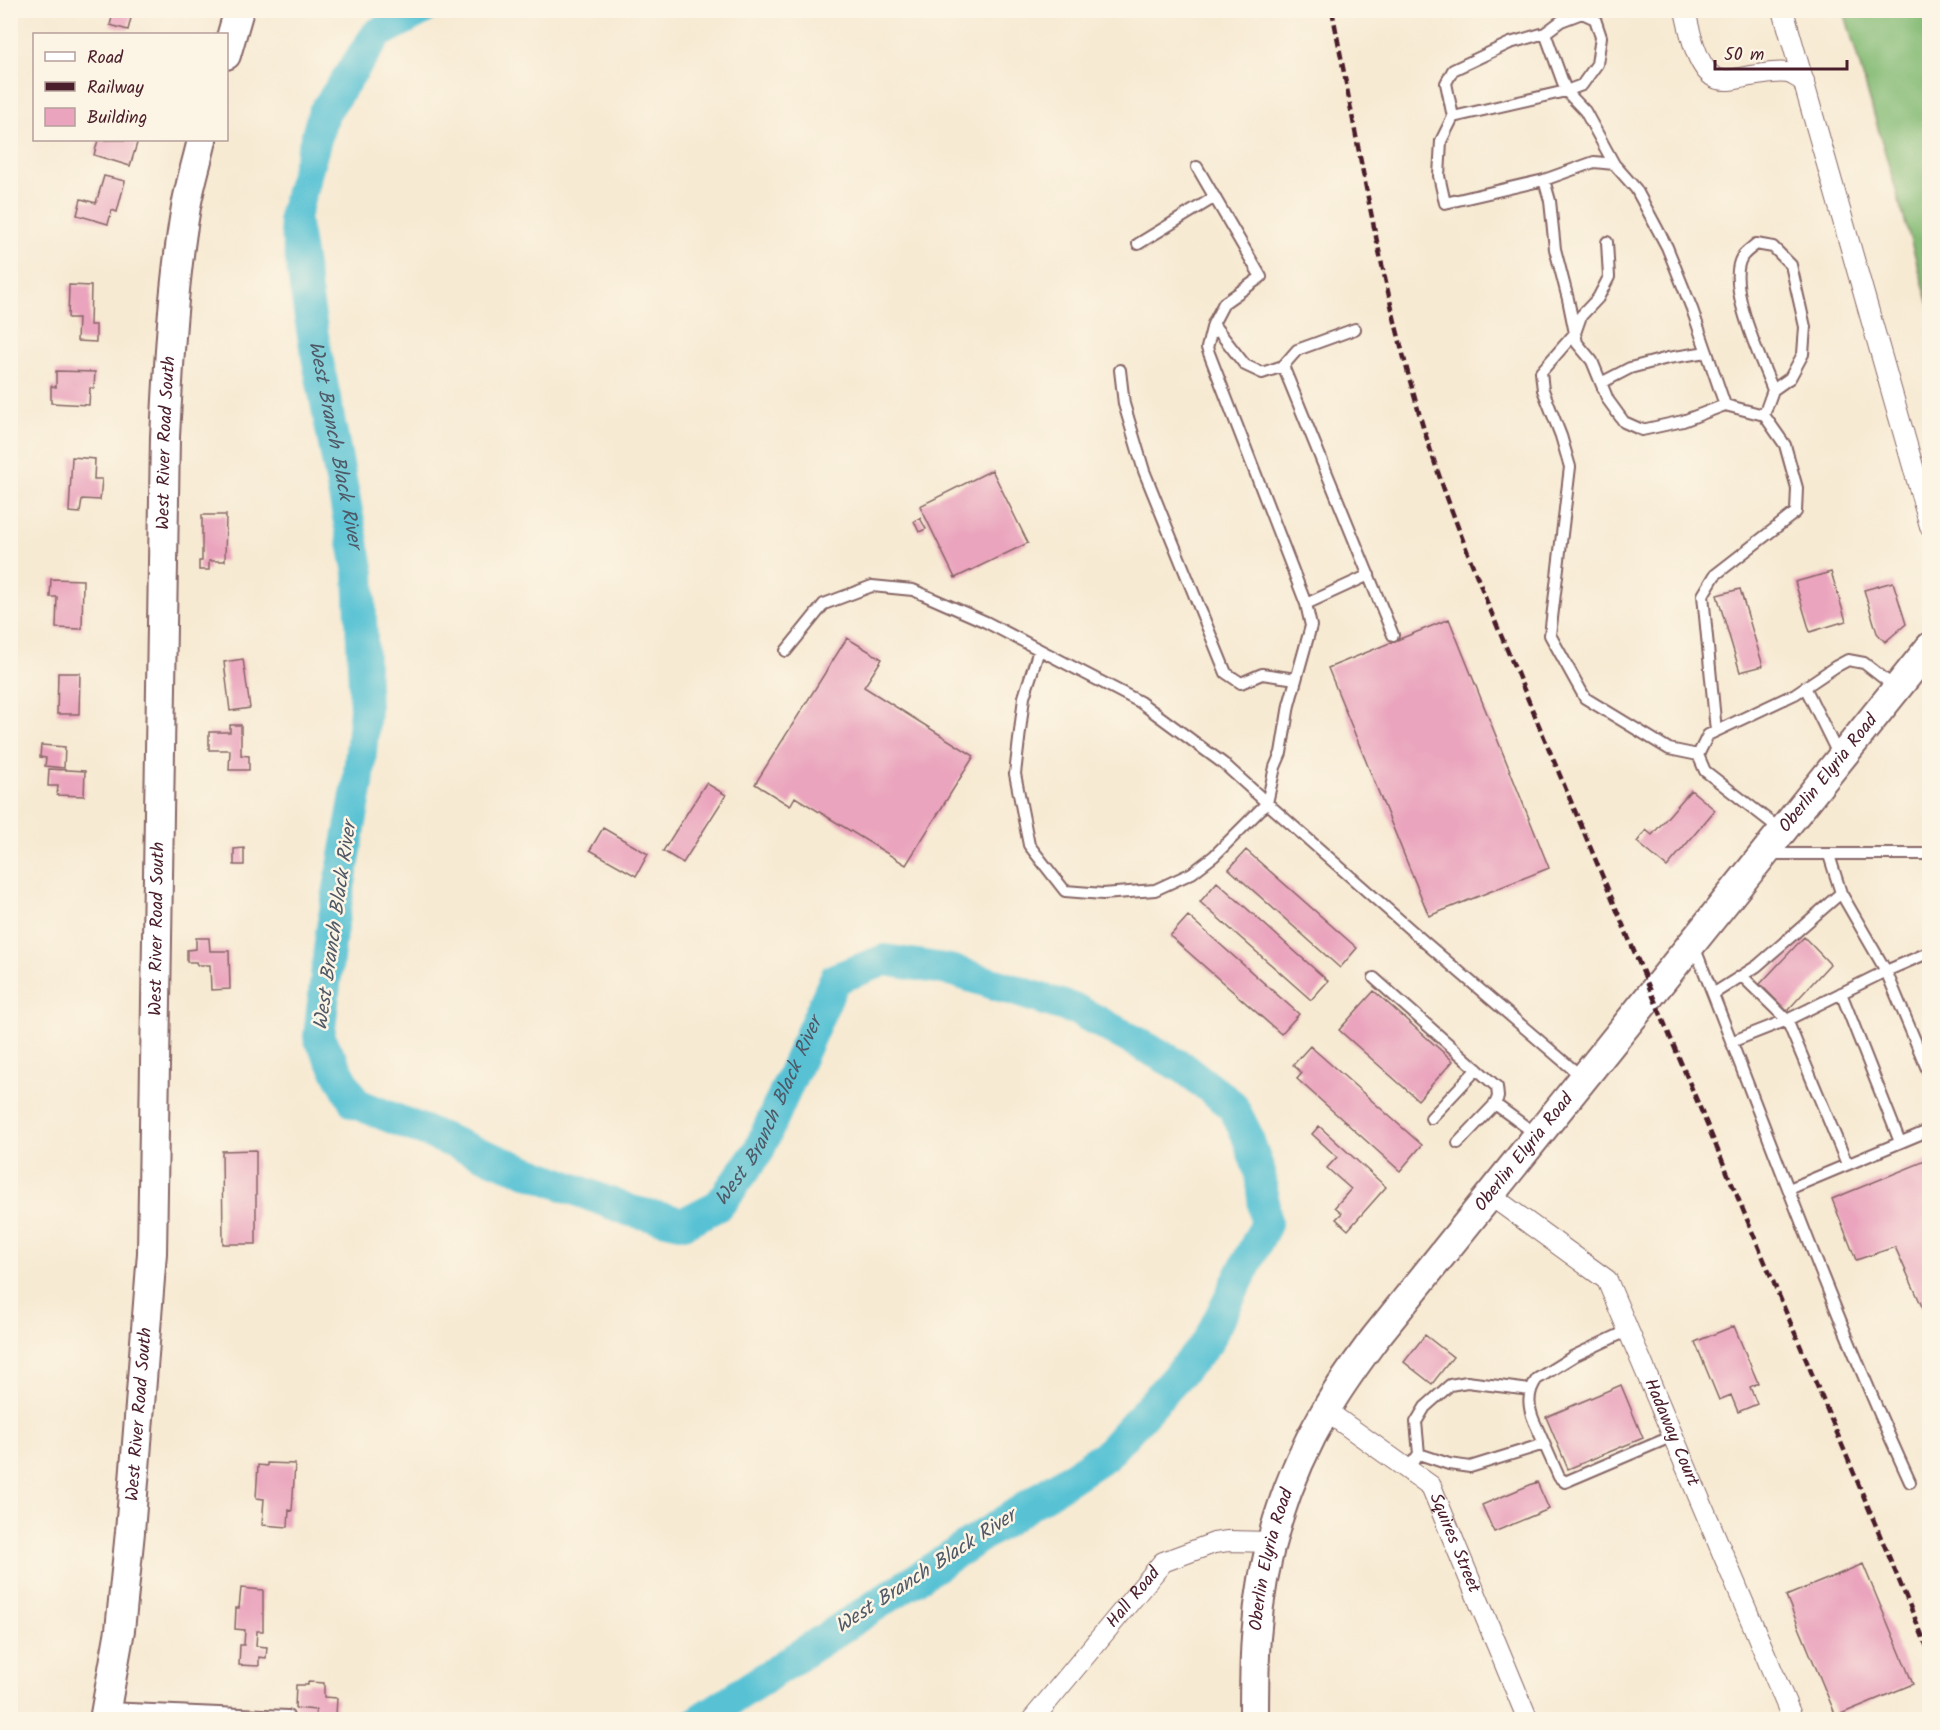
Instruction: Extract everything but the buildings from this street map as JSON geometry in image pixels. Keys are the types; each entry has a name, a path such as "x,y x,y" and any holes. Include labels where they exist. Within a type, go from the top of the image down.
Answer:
{"main road":[{"path":"228,49 240,10"},
{"name":"West River Road South","path":"106,1714 120,1630 130,1532 152,1253 165,437 170,341 177,267 187,205 202,141"},
{"name":"Oberlin Elyria Road","path":"1254,1719 1256,1635 1262,1588 1272,1542 1286,1496 1325,1410 1375,1338 1929,646"}],"street":[{"path":"1684,10 1690,34 1703,66 1710,74 1719,79 1729,80 1772,73 1789,74 1804,81"},
{"path":"1784,10 1929,526"},
{"name":"Hadaway Court","path":"1490,1195 1607,1280 1793,1719"},
{"name":"Squires Street","path":"1325,1410 1413,1461 1431,1486 1528,1719"},
{"name":"Hall Road","path":"1032,1719 1163,1563 1214,1543 1272,1542"}],"lane":[{"path":"1453,117 1566,91 1582,85 1597,64 1601,37 1595,18 1582,13 1561,21 1545,33 1510,43 1453,70 1446,83 1453,117 1441,141 1439,177 1445,203 1544,180 1594,162 1614,164"},
{"path":"1545,33 1566,91 1585,111 1614,164 1636,189 1667,247 1725,405"},
{"path":"1039,650 1024,697 1015,774 1029,845 1065,891 1103,894 1155,890 1192,873 1214,856 1267,803 1275,767 1281,753 1289,705 1311,626 1306,604 1207,348 1213,324 1224,303 1261,277 1197,167"},
{"path":"1544,180 1550,201 1555,249 1577,343 1592,361 1608,400 1624,422 1642,430 1683,422 1725,405 1764,415 1785,445 1797,488 1796,512 1715,575 1703,595 1716,731"},
{"path":"1138,244 1215,198"},
{"path":"1607,243 1609,277 1598,298 1581,316 1575,333 1541,372 1543,390 1570,467 1550,635 1585,698 1669,749 1698,755"},
{"path":"1764,415 1773,390 1790,378 1803,354 1805,327 1791,265 1773,247 1756,244 1742,258 1737,281 1749,333 1773,390"},
{"path":"1213,324 1245,365 1262,373 1283,366 1298,350 1355,329"},
{"path":"1601,382 1630,368 1668,358 1707,352"},
{"path":"1283,366 1394,635"},
{"path":"1120,370 1124,404 1144,471 1227,672 1241,683 1263,674 1296,679"},
{"path":"1306,604 1369,575"},
{"path":"786,651 824,604 872,586 913,590 986,622 1140,702 1224,764 1428,945 1583,1078"},
{"path":"1698,755 1708,735 1795,694 1848,660 1864,663 1896,688"},
{"path":"1805,687 1840,758"},
{"path":"1698,755 1705,771 1782,830"},
{"path":"1762,854 1929,854"},
{"path":"1829,855 1841,893 1886,971 1929,1076"},
{"path":"1713,994 1757,966 1841,893"},
{"path":"1692,941 1880,1417 1910,1482"},
{"path":"1731,1042 1787,1020 1929,952"},
{"path":"1742,976 1787,1020 1846,1164"},
{"path":"1374,978 1497,1087 1498,1097 1495,1104 1458,1143"},
{"path":"1841,993 1900,1142"},
{"path":"1431,1118 1477,1069"},
{"path":"1495,1104 1537,1135"},
{"path":"1789,1189 1929,1130"},
{"path":"1629,1330 1574,1356 1537,1379 1530,1390 1530,1412 1562,1480 1568,1481 1673,1436"},
{"path":"1530,1390 1467,1382 1450,1385 1425,1407 1416,1422 1413,1461 1470,1467 1544,1444"},
{"path":"106,1714 288,1716"}],"green space":[{"path":"1844,11 1929,11 1929,304"}],"waterway":[{"name":"West Branch Black River","path":"422,10 377,34 323,114 294,217 313,336 359,573 365,709 358,784 331,933 319,1037 355,1103 631,1211 684,1223 719,1205 758,1152 835,979 885,960 950,970 1077,1010 1184,1068 1232,1105 1246,1133 1260,1173 1266,1224 1207,1343 1107,1454 700,1720"}],"railway":[{"path":"1332,10 1372,218 1395,321 1422,423 1444,490 1487,602 1930,1654"}]}
